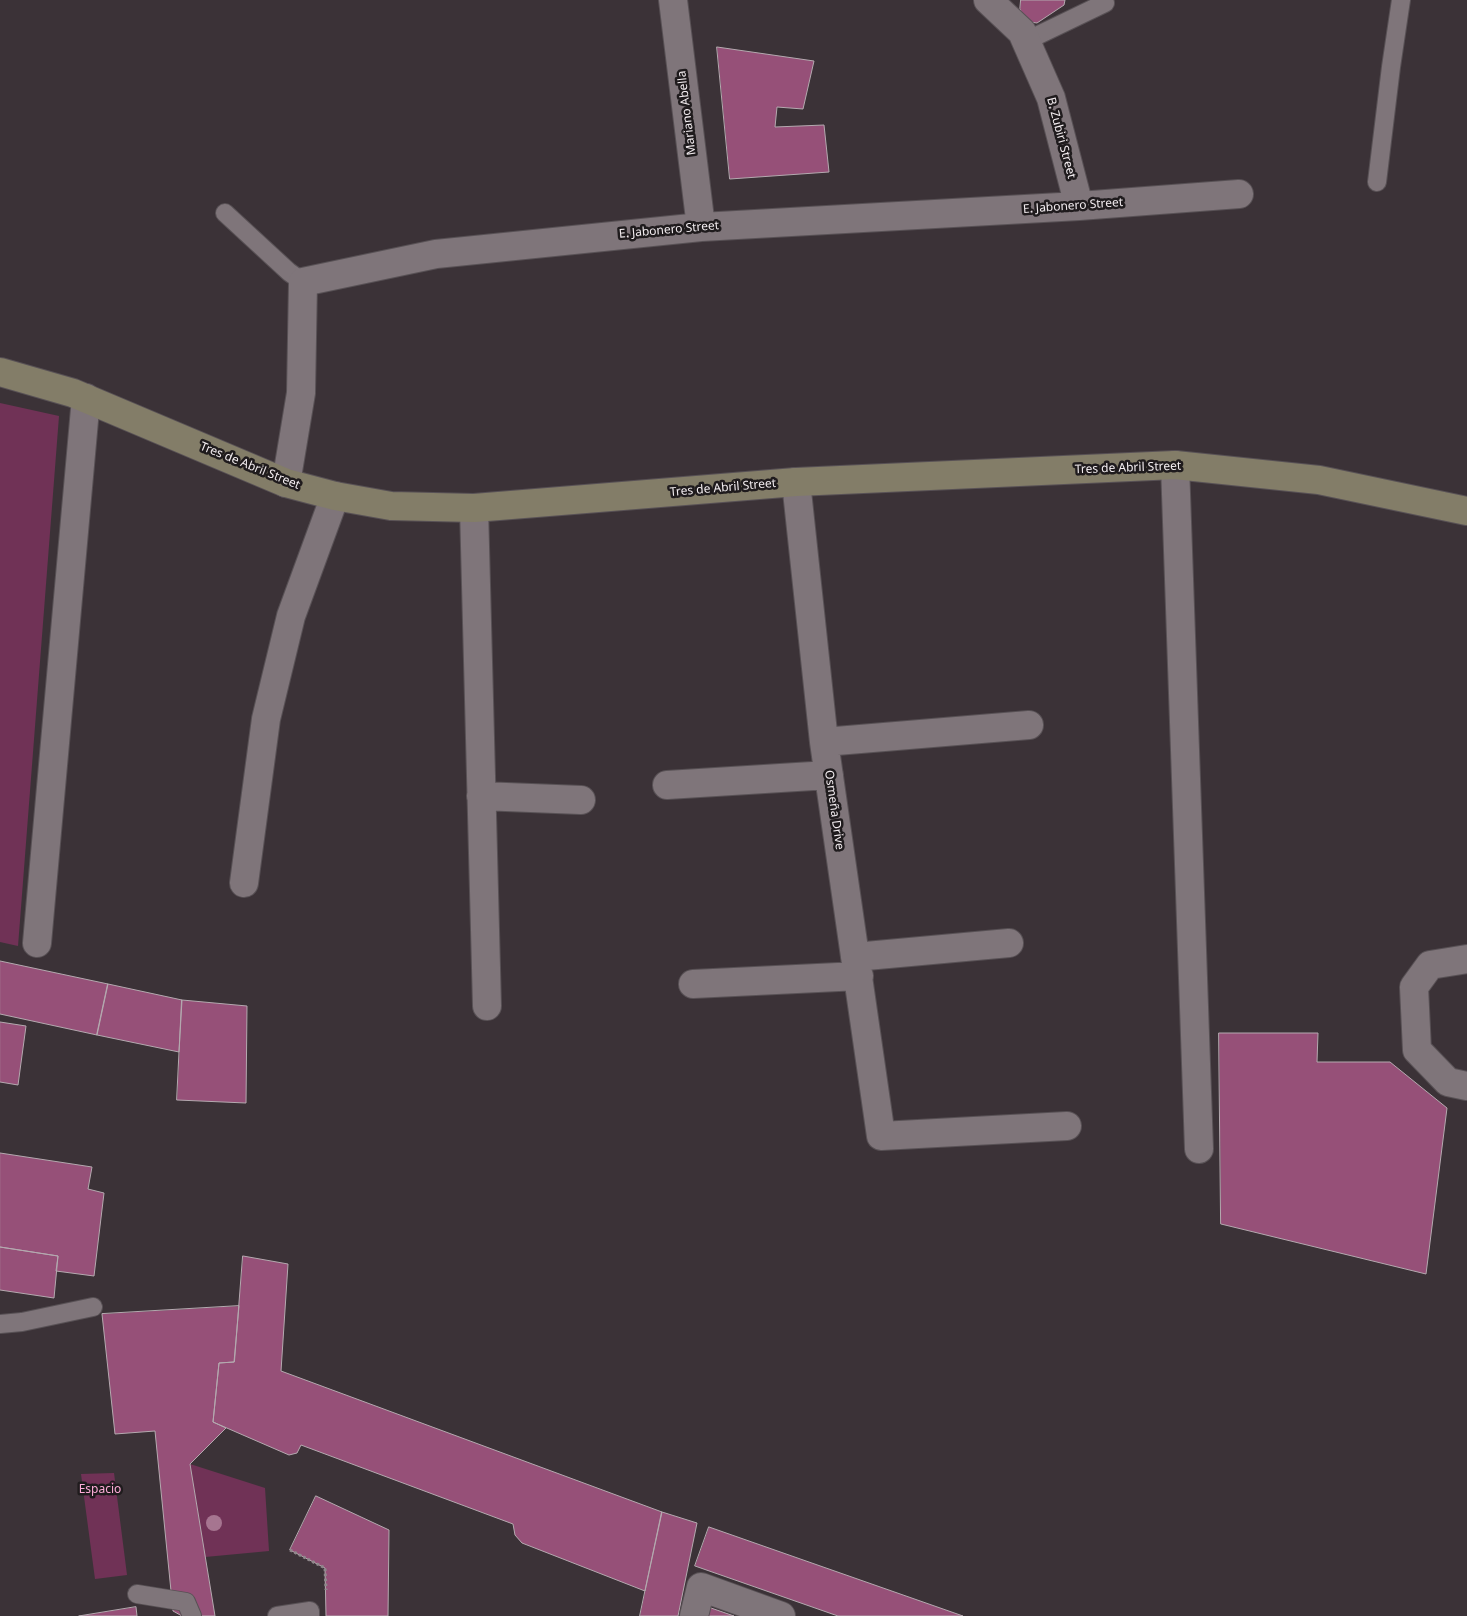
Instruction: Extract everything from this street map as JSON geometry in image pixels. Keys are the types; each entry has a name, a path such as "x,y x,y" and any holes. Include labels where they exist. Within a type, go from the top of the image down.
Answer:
{"street":[{"name":"Mariano Abella","path":"673,0 701,227"},
{"name":"B. Zubiri Street","path":"988,0 1022,32 1026,41 1051,98 1079,206"},
{"name":"E. Jabonero Street","path":"303,282 436,254 701,227 1079,206 1239,194"},
{"path":"286,483 301,393 303,282"},
{"name":"Tres de Abril Street","path":"0,372 86,398 286,483 335,496 391,506 474,508 796,482 1175,466 1319,480 1467,511"},
{"path":"37,943 86,398"},
{"path":"1175,466 1199,1149"},
{"name":"Osmeña Drive","path":"796,482 824,742 881,1136 1067,1126"},
{"path":"244,882 266,719 291,616 335,496"},
{"path":"474,508 487,1006"},
{"path":"824,742 1028,725"},
{"path":"667,784 829,775"},
{"path":"481,796 581,800"},
{"path":"694,984 857,966 1009,943"},
{"path":"1467,959 1430,966 1414,987 1417,1050 1448,1082 1467,1086"},
{"path":"694,1616 701,1587 781,1616"}],"lane":[{"path":"1378,182 1391,67 1401,0"},
{"path":"1026,41 1105,3"},
{"path":"225,213 288,272 303,282"},
{"path":"0,1324 22,1322 93,1307"},
{"path":"137,1594 186,1602 192,1616"},
{"path":"277,1616 310,1613"}],"path":[{"path":"290,1550 325,1568 326,1610 310,1613"}],"green space":[{"path":"0,403 59,416 18,946 0,942"},
{"path":"190,1464 265,1488 269,1551 205,1557"},
{"name":"Espacio","path":"114,1473 127,1575 95,1579 81,1474"}],"building":[{"path":"1021,0 1065,0 1064,5 1037,23 1030,22 1023,16 1020,9"},
{"path":"717,47 814,61 803,109 777,107 775,127 824,125 829,172 730,179"},
{"path":"0,961 108,984 97,1035 0,1014"},
{"path":"108,984 182,1000 179,1052 97,1035"},
{"path":"182,1000 247,1006 246,1103 177,1100"},
{"path":"0,1022 26,1026 18,1085 0,1082"},
{"path":"1219,1033 1318,1033 1317,1062 1390,1062 1447,1108 1426,1274 1221,1224"},
{"path":"0,1153 92,1167 88,1189 104,1193 94,1276 56,1271 58,1256 0,1247"},
{"path":"0,1247 58,1256 54,1298 0,1290"},
{"path":"243,1256 288,1264 281,1371 662,1512 645,1591 522,1543 515,1535 513,1524 301,1445 297,1453 289,1455 213,1422 219,1363 234,1362"},
{"path":"239,1306 234,1362 219,1363 213,1422 226,1428 190,1464 215,1616 182,1616 173,1611 155,1431 115,1434 102,1314"},
{"path":"316,1496 389,1530 388,1616 326,1616 325,1568 290,1550"},
{"path":"662,1512 697,1523 678,1616 640,1616"},
{"path":"709,1527 963,1616 838,1616 695,1566"},
{"path":"136,1607 137,1616 79,1616"},
{"path":"711,1608 734,1616 708,1616"}]}
